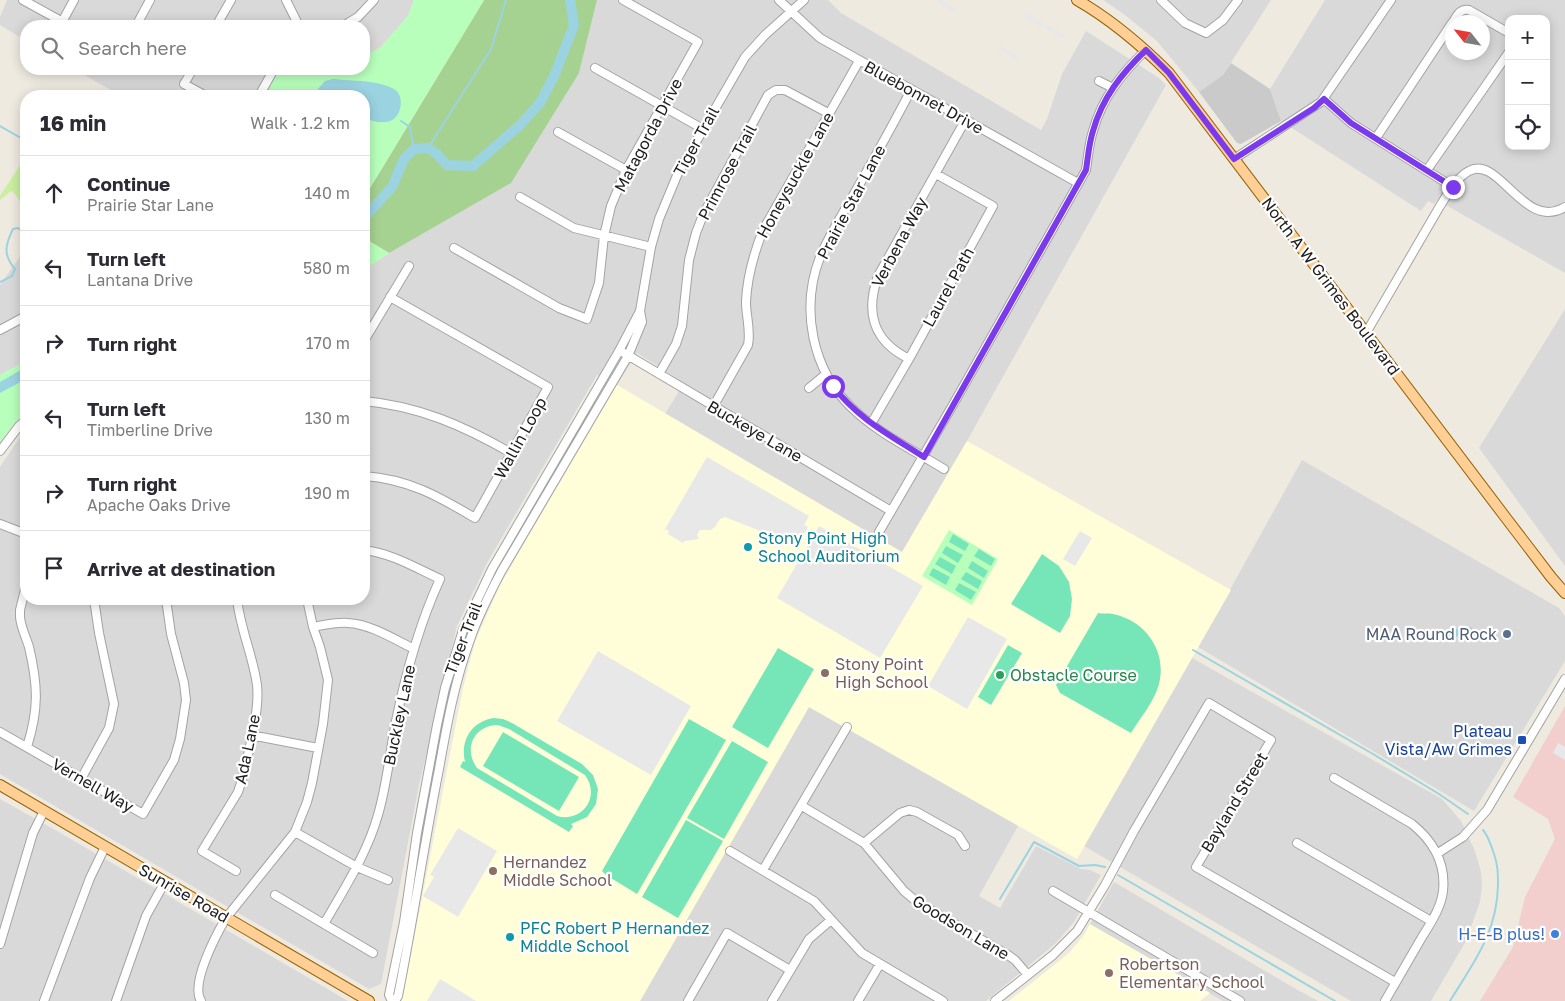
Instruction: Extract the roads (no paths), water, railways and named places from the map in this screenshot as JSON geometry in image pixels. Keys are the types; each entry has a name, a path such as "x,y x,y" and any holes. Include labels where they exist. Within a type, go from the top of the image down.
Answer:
{"main road":[{"name":"North A W Grimes Boulevard","path":"1077,0 1110,20 1146,50 1174,79 1565,593"},
{"name":"Sunrise Road","path":"0,786 369,1001"}],"street":[{"path":"23,0 58,20"},
{"path":"63,20 74,0"},
{"path":"139,20 150,0"},
{"path":"219,20 230,0"},
{"path":"286,0 296,20"},
{"path":"353,20 374,0"},
{"name":"Matagorda Drive","path":"454,248 559,308 587,319 599,283 604,236 611,206 626,170 698,42 623,0"},
{"name":"Bluebonnet Drive","path":"779,0 820,38 1078,182"},
{"name":"Tiger Trail","path":"640,311 642,322 628,356 501,572 484,604 471,636 453,695 430,812 398,996 394,1001 389,995 404,922 417,833 445,688 454,657 476,601 492,569 640,311 651,246 667,196 703,129 745,57 765,35 804,0"},
{"path":"1161,0 1185,23 1206,33 1223,20 1238,0"},
{"path":"1234,159 1314,108 1324,99 1391,0"},
{"path":"1458,15 1464,9 1478,15"},
{"path":"1490,22 1505,31"},
{"path":"1376,138 1445,35"},
{"path":"879,532 924,457 1086,170 1093,131 1113,88 1119,78 1146,50"},
{"path":"1427,170 1505,58"},
{"name":"Honeysuckle Lane","path":"713,407 748,345 747,289 758,243 770,217 859,60"},
{"path":"595,68 703,129"},
{"path":"189,75 184,84 195,90"},
{"path":"262,90 271,75"},
{"path":"1099,81 1113,88"},
{"name":"Primrose Trail","path":"659,374 672,352 682,326 689,260 696,232 710,198 768,95 776,90 785,90 828,113"},
{"name":"Prairie Star Lane","path":"911,90 832,233 815,272 811,295 811,323 817,351 826,374 842,397 870,424 944,469"},
{"path":"1324,99 1341,116 1453,187"},
{"name":"Verbena Way","path":"909,359 891,349 880,336 872,316 872,296 878,276 966,119"},
{"path":"558,132 626,170"},
{"path":"1366,333 1440,206 1453,187 1469,171 1487,170 1533,208 1550,212 1565,207"},
{"name":"Laurel Path","path":"870,424 909,359 993,206 936,174"},
{"path":"520,197 574,228 651,246"},
{"path":"370,332 409,266"},
{"name":"Wallin Loop","path":"370,477 385,478 418,488 433,494 474,518 548,388 390,297"},
{"path":"0,330 20,319"},
{"name":"Buckeye Lane","path":"619,350 891,512"},
{"path":"809,388 826,374"},
{"path":"370,402 411,409 439,417 486,439 511,454"},
{"path":"0,451 20,425"},
{"path":"0,524 20,532"},
{"name":"Buckley Lane","path":"324,924 357,867 372,836 396,721 414,648 425,612 440,579 398,560 370,551"},
{"path":"21,605 20,617 37,688 33,725 27,747"},
{"path":"81,778 109,728 114,704 98,634 95,605"},
{"name":"Vernell Way","path":"0,732 143,814 172,764 180,739 186,700 184,683 171,634 167,605"},
{"name":"Ada Lane","path":"236,871 202,851 238,792 257,703 257,687 238,605"},
{"path":"201,1001 198,993 199,983 213,943 226,918 295,832 307,802 318,748 328,680 308,605"},
{"path":"313,628 335,623 350,623 370,628 414,648"},
{"path":"1438,853 1462,837 1487,810 1565,679"},
{"name":"Bayland Street","path":"995,1001 1062,947 1077,931 1209,703 1271,740 1196,867 1395,982"},
{"path":"763,870 847,727"},
{"path":"251,735 318,748"},
{"path":"1334,778 1412,824 1432,843 1438,853 1443,891 1431,921 1385,1001"},
{"name":"Goodson Lane","path":"802,806 864,843 910,897 1008,955 1028,975"},
{"path":"864,843 900,813 909,810 917,812 958,835 965,846"},
{"path":"0,944 33,833 44,811"},
{"path":"295,832 357,867 388,880"},
{"path":"1297,843 1431,921"},
{"path":"44,1001 90,878 105,847"},
{"path":"730,851 814,901 855,947 942,1001"},
{"path":"116,1001 146,916 165,882"},
{"path":"1053,891 1240,1001"},
{"path":"274,895 373,953"},
{"path":"772,1001 809,939 831,920"},
{"path":"688,1001 727,933 790,970"},
{"path":"858,1001 880,964"}],"water":[{"path":"333,79 373,82 388,86 394,89 400,96 401,106 397,115 390,121 370,120 370,90 317,90 325,81"},
{"path":"20,370 20,382 0,393 0,382"},
{"path":"1469,627 1473,630 1466,639 1459,635 1453,639 1449,637 1449,633 1455,628 1462,631"}],"waterway":[{"path":"428,148 491,49 506,0"},
{"path":"370,211 392,187 404,159 414,149 428,148 437,154 447,165 473,166 520,125 540,103 555,74 574,25 570,0"},
{"path":"401,121 410,127 414,149"},
{"path":"0,126 20,137"},
{"path":"0,282 12,276 15,269 8,259 6,250 13,229 20,230"},
{"path":"1193,650 1373,754 1468,814"},
{"path":"1450,1001 1483,946 1489,933 1497,902 1498,870 1490,842 1483,830"},
{"path":"1000,899 1034,842 1079,866 1095,865 1105,867"},
{"path":"1118,875 1335,1001"}],"place":[{"name":"Stony Point High School Auditorium","path":"748,547"},
{"name":"MAA Round Rock","path":"1507,634"},
{"name":"Stony Point High School","path":"825,673"},
{"name":"Obstacle Course","path":"1000,675"},
{"name":"Plateau Vista/Aw Grimes","path":"1522,740"},
{"name":"Hernandez Middle School","path":"493,871"},
{"name":"H-E-B plus!","path":"1555,934"},
{"name":"PFC Robert P Hernandez Middle School","path":"510,937"},
{"name":"Robertson Elementary School","path":"1109,973"}]}
